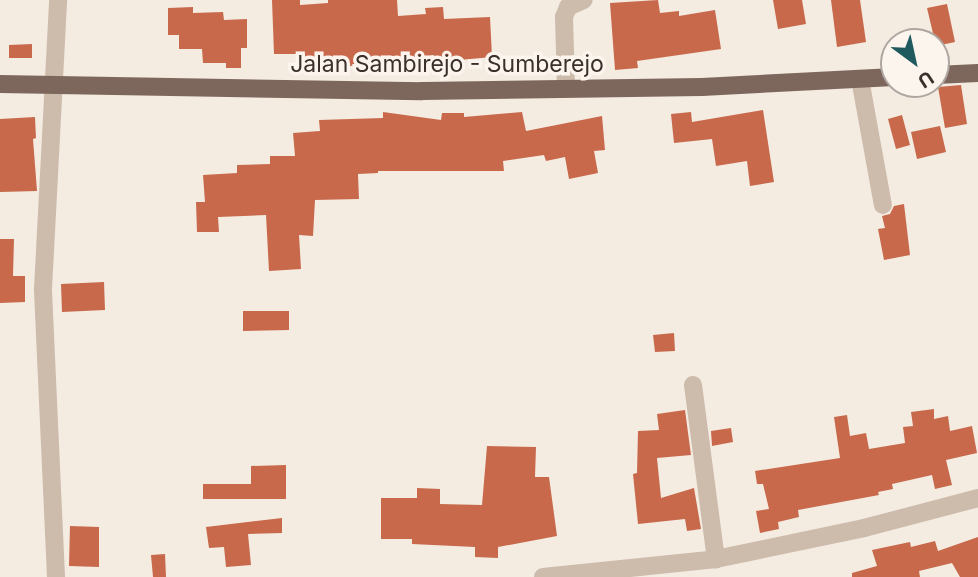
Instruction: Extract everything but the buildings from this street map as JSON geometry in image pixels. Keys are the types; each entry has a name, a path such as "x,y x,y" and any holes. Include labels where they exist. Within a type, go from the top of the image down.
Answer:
{"main road":[{"path":"950,74 978,73"},
{"name":"Jalan Sambirejo - Sumberejo","path":"0,84 422,91 702,87 880,78"}],"street":[{"path":"56,577 43,289 58,0"},
{"path":"566,89 565,13 571,5 584,0"},
{"path":"860,79 883,205"},
{"path":"693,385 716,559"},
{"path":"543,577 716,559 850,531 978,498"}]}
